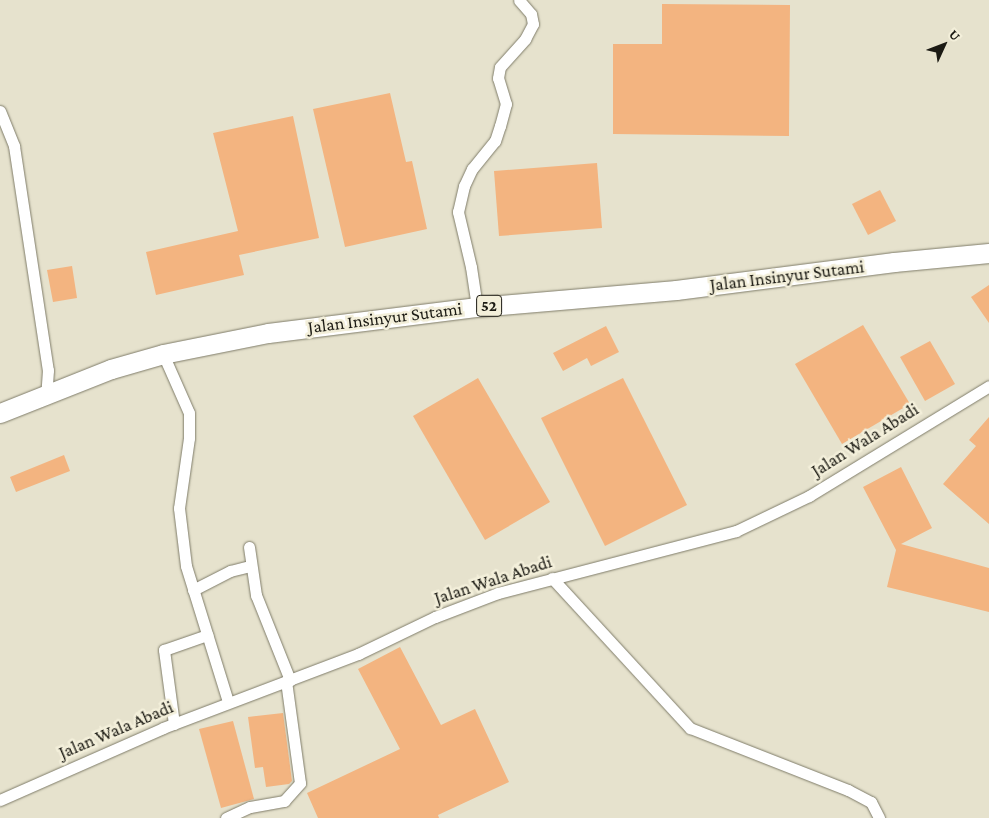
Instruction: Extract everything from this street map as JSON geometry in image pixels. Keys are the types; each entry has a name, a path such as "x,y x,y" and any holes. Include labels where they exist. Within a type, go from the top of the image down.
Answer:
{"highway":[{"name":"Jalan Insinyur Sutami","path":"0,413 46,397 111,369 163,354 278,332 477,307 676,290 894,262 989,253"}],"street":[{"path":"477,307 471,267 458,212 464,186 472,169 495,141 500,126 506,104 498,78 500,67 525,39 533,24 531,14 519,0"},
{"path":"0,111 14,146 48,370 46,397"},
{"path":"163,354 189,413 189,438 179,508 180,534 193,590 228,702"},
{"name":"Jalan Wala Abadi","path":"0,800 174,724 358,654 435,616 498,593 736,531 809,496 989,386"},
{"path":"226,818 250,807 284,801 300,783 288,681 269,630 250,566 249,547"},
{"path":"193,590 230,571 250,566"},
{"path":"552,578 690,728 848,790 871,802 879,818"},
{"path":"174,724 164,650 207,635"}],"building":[{"path":"662,4 790,5 789,136 613,134 613,44 662,44"},
{"path":"390,93 406,162 412,161 427,229 345,247 313,109"},
{"path":"293,116 319,238 239,255 244,275 156,295 146,252 238,231 213,133"},
{"path":"597,163 602,228 499,236 494,171"},
{"path":"880,190 896,221 868,235 852,204"},
{"path":"72,266 77,298 53,302 47,270"},
{"path":"989,285 989,323 971,297"},
{"path":"863,325 910,404 842,444 795,364"},
{"path":"606,326 619,352 591,366 587,358 563,371 553,353"},
{"path":"930,341 955,384 925,401 900,357"},
{"path":"478,378 550,502 485,540 413,416"},
{"path":"623,378 687,505 605,546 541,418"},
{"path":"989,417 989,524 943,484 976,446 969,440"},
{"path":"64,455 70,471 16,492 10,477"},
{"path":"901,467 932,528 901,544 989,568 989,612 887,587 896,550 863,487"},
{"path":"400,647 441,725 475,709 509,782 438,815 439,818 318,818 307,793 400,749 358,669"},
{"path":"283,713 292,781 289,784 266,787 263,767 255,768 248,717"},
{"path":"233,721 254,799 221,808 199,729"}]}
